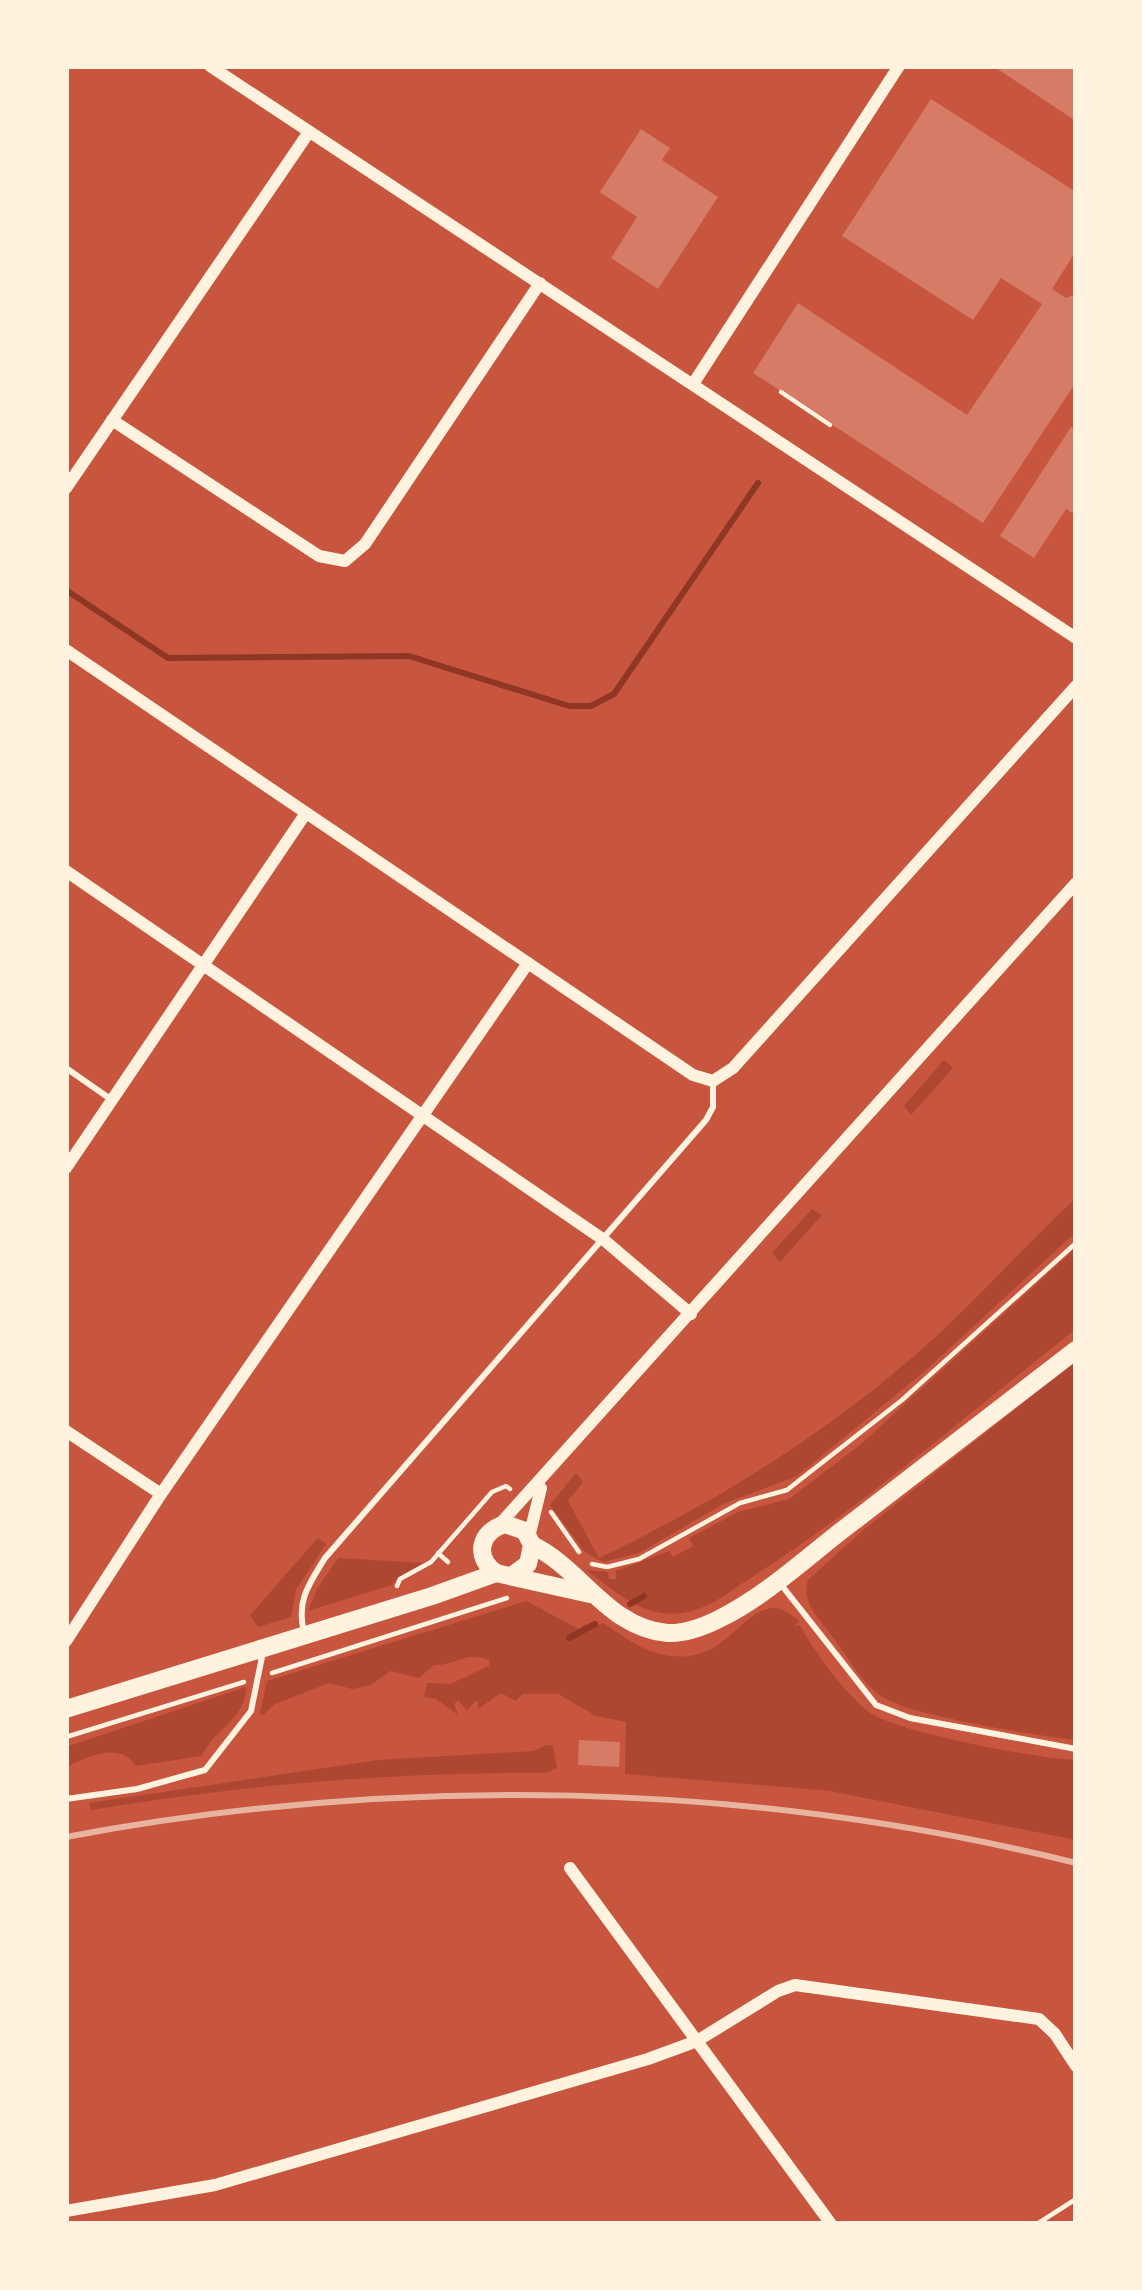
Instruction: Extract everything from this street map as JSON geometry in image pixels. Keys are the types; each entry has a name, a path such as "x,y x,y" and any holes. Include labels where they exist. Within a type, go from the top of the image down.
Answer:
{"main road":[{"path":"590,1594 504,1574 484,1562 485,1536 498,1526 519,1527 568,1566 590,1594 630,1621 668,1633 693,1629 722,1618 777,1580 1076,1350"},
{"path":"66,1709 504,1574 529,1564 531,1541"},
{"path":"432,1596 481,1553"}],"street":[{"path":"210,66 1076,638"},
{"path":"693,384 898,66"},
{"path":"66,488 309,132"},
{"path":"112,420 319,556 345,560 365,544 540,283"},
{"path":"66,650 693,1075 713,1081 734,1068 1076,686"},
{"path":"66,1168 306,813"},
{"path":"66,872 604,1240 691,1314"},
{"path":"498,1526 1076,883"},
{"path":"66,1641 161,1494 528,963"},
{"path":"66,1430 161,1494"},
{"path":"531,1541 536,1502 550,1471"},
{"path":"570,1868 831,2224"},
{"path":"66,2211 215,2185 648,2059 698,2041 778,1991 803,1985 1039,2019 1055,2033 1076,2066"}],"lane":[{"path":"66,1068 112,1100"},
{"path":"304,1636 299,1613 304,1591 325,1558 706,1120 713,1107 713,1081"},
{"path":"777,1580 876,1705 910,1718 1076,1749"},
{"path":"66,1799 137,1789 205,1769 251,1711 264,1649"}],"path":[{"path":"781,392 830,425"},
{"path":"549,1510 578,1551 600,1567 639,1559 740,1503 775,1495 902,1400 1076,1243"},
{"path":"400,1579 431,1562 492,1492 509,1488"},
{"path":"438,1553 448,1562"},
{"path":"66,1737 522,1594"},
{"path":"1037,2224 1076,2199"}],"shaded area":[{"path":"944,1060 953,1068 911,1115 904,1106"},
{"path":"1076,1198 1076,1232 926,1370 797,1476 725,1503 639,1553 603,1562 585,1552 550,1505 576,1473 583,1482 568,1501 599,1558 731,1488 814,1434 893,1374"},
{"path":"812,1209 822,1215 780,1262 772,1253"},
{"path":"1076,1248 1076,1329 879,1487 730,1592 693,1611 655,1612 630,1602 586,1570 608,1572 609,1579 616,1579 616,1571 669,1551 673,1557 693,1546 689,1538 738,1512 789,1499 861,1444"},
{"path":"1076,1361 1076,1740 949,1718 886,1699 863,1679 817,1617 807,1596 808,1580 862,1531"},
{"path":"318,1538 326,1544 296,1590 291,1617 258,1627 250,1615"},
{"path":"338,1558 423,1563 392,1585 308,1611"},
{"path":"526,1601 579,1629 584,1624 591,1628 603,1623 646,1649 677,1656 712,1648 761,1611 784,1611 799,1621 794,1626 800,1625 851,1695 884,1720 969,1743 1076,1760 1076,1840 830,1791 625,1774 626,1722 596,1716 558,1694 522,1694 516,1701 501,1693 478,1709 478,1701 474,1702 467,1711 458,1700 454,1704 458,1715 436,1699 424,1697 427,1683 450,1684 489,1666 490,1661 482,1658 434,1665 419,1678 390,1671 371,1685 352,1689 329,1683 260,1713 267,1681"},
{"path":"246,1687 235,1716 202,1756 136,1766 113,1752 66,1767 66,1747"},
{"path":"553,1746 557,1768 545,1773 317,1782 91,1810 89,1803 378,1760 533,1751"}],"building":[{"path":"993,66 1076,66 1076,121"},
{"path":"931,99 1076,192 1076,251 1052,289 1066,298 1076,294 1076,382 983,523 753,373 798,303 967,415 1042,304 1001,278 973,320 842,236"},
{"path":"641,129 670,148 662,160 718,197 658,289 611,258 637,217 600,192"},
{"path":"1071,427 1076,430 1076,515 1066,509 1034,558 1000,536"},
{"path":"579,1740 620,1742 619,1767 578,1765"}],"waterway":[{"path":"66,590 168,658 409,656 569,706 591,706 614,694 758,483"},
{"path":"630,1604 644,1596"},
{"path":"569,1638 595,1624"}],"railway":[{"path":"66,1837 318,1803 572,1796 826,1815 1076,1863"}]}
